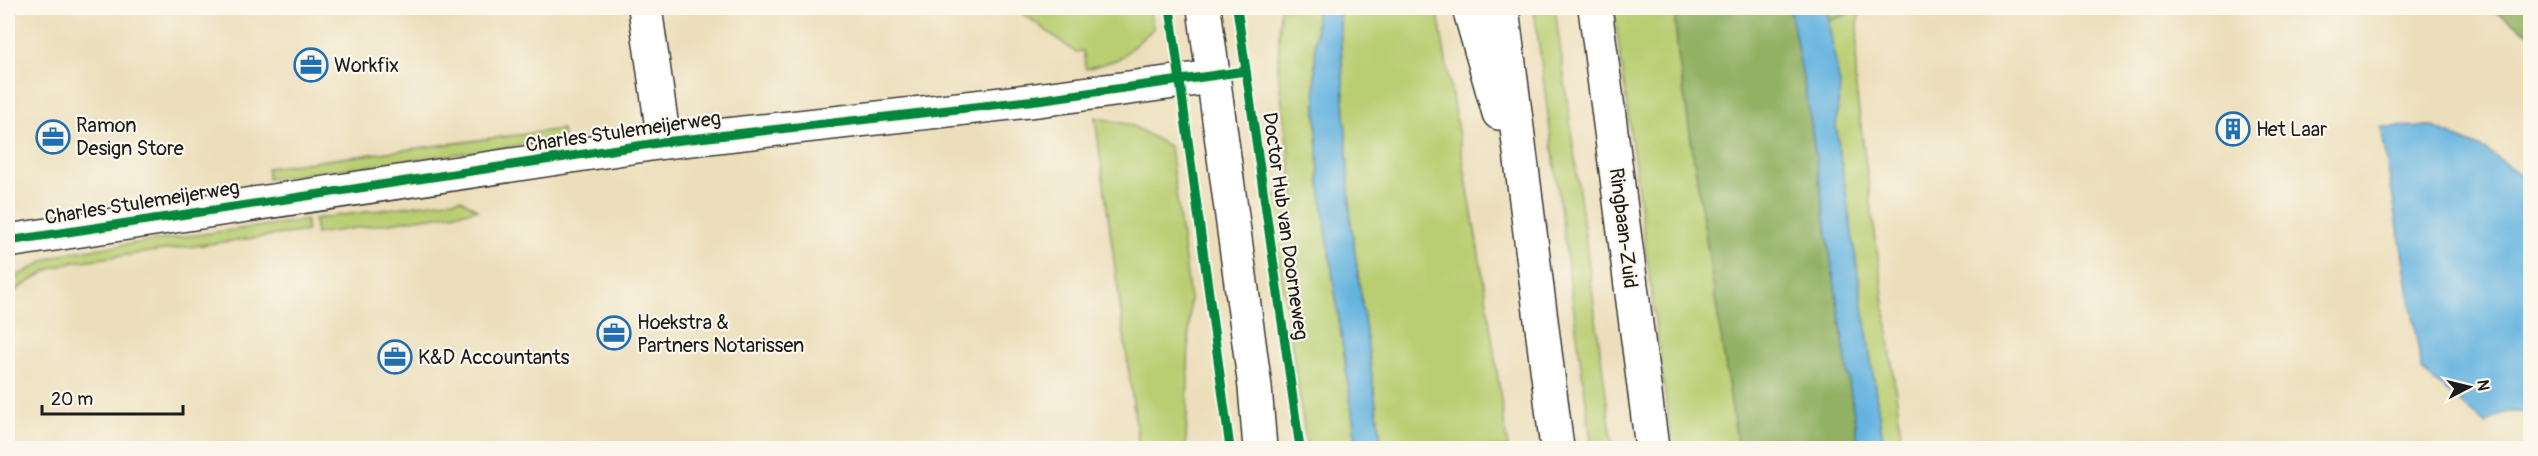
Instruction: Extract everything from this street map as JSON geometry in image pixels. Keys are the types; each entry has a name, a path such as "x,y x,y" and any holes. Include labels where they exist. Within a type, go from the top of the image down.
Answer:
{"street":[{"path":"645,8 664,142"},
{"path":"1204,8 1255,387 1260,448"},
{"path":"1469,8 1530,224"},
{"path":"1502,8 1557,448"},
{"name":"Ringbaan-Zuid","path":"1595,8 1652,448"},
{"name":"Charles Stulemeijerweg","path":"8,241 664,142 1037,100 1213,77"},
{"path":"1255,387 1273,448"}],"green space":[{"path":"1016,8 1150,8 1153,29 1119,59 1086,69 1083,51 1075,52"},
{"path":"1280,8 1316,8 1315,81 1319,178 1357,448 1307,448 1271,205 1271,197 1294,194 1278,72"},
{"path":"1339,8 1437,8 1485,289 1508,448 1382,448 1351,224"},
{"path":"1534,8 1555,8 1613,448 1592,448"},
{"path":"1614,8 1674,8 1678,54 1738,448 1672,448"},
{"path":"1674,8 1790,8 1808,105 1859,448 1738,448 1678,54"},
{"path":"1826,8 1890,8 1859,10 1829,21"},
{"path":"2489,8 2530,8 2530,34"},
{"path":"1859,10 1855,81 1903,448 1884,448 1836,126 1829,21"},
{"path":"1095,117 1131,125 1170,147 1190,299 1186,448 1139,448"},
{"path":"562,129 563,138 547,142 268,179 267,168"},
{"path":"461,199 478,210 316,234 314,219"},
{"path":"306,220 307,231 75,262 50,269 8,295 10,280 49,259 71,252"}],"water":[{"path":"1316,8 1339,8 1351,224 1382,448 1357,448 1319,178 1315,81"},
{"path":"1790,8 1826,8 1840,86 1836,126 1884,448 1859,448 1808,105"},
{"path":"2431,126 2486,150 2530,182 2530,414 2507,413 2497,416 2486,424 2422,371 2381,127"}],"cycle path":[{"path":"1170,8 1230,448"},
{"name":"Doctor Hub van Doorneweg","path":"1237,8 1300,448"},
{"path":"8,241 664,142 1037,100 1246,71"}],"place":[{"name":"Workfix","path":"311,65"},
{"name":"Het Laar","path":"2233,129"},
{"name":"Ramon Design Store","path":"53,137"},
{"name":"Hoekstra & Partners Notarissen","path":"614,333"},
{"name":"K&D Accountants","path":"395,357"}]}
